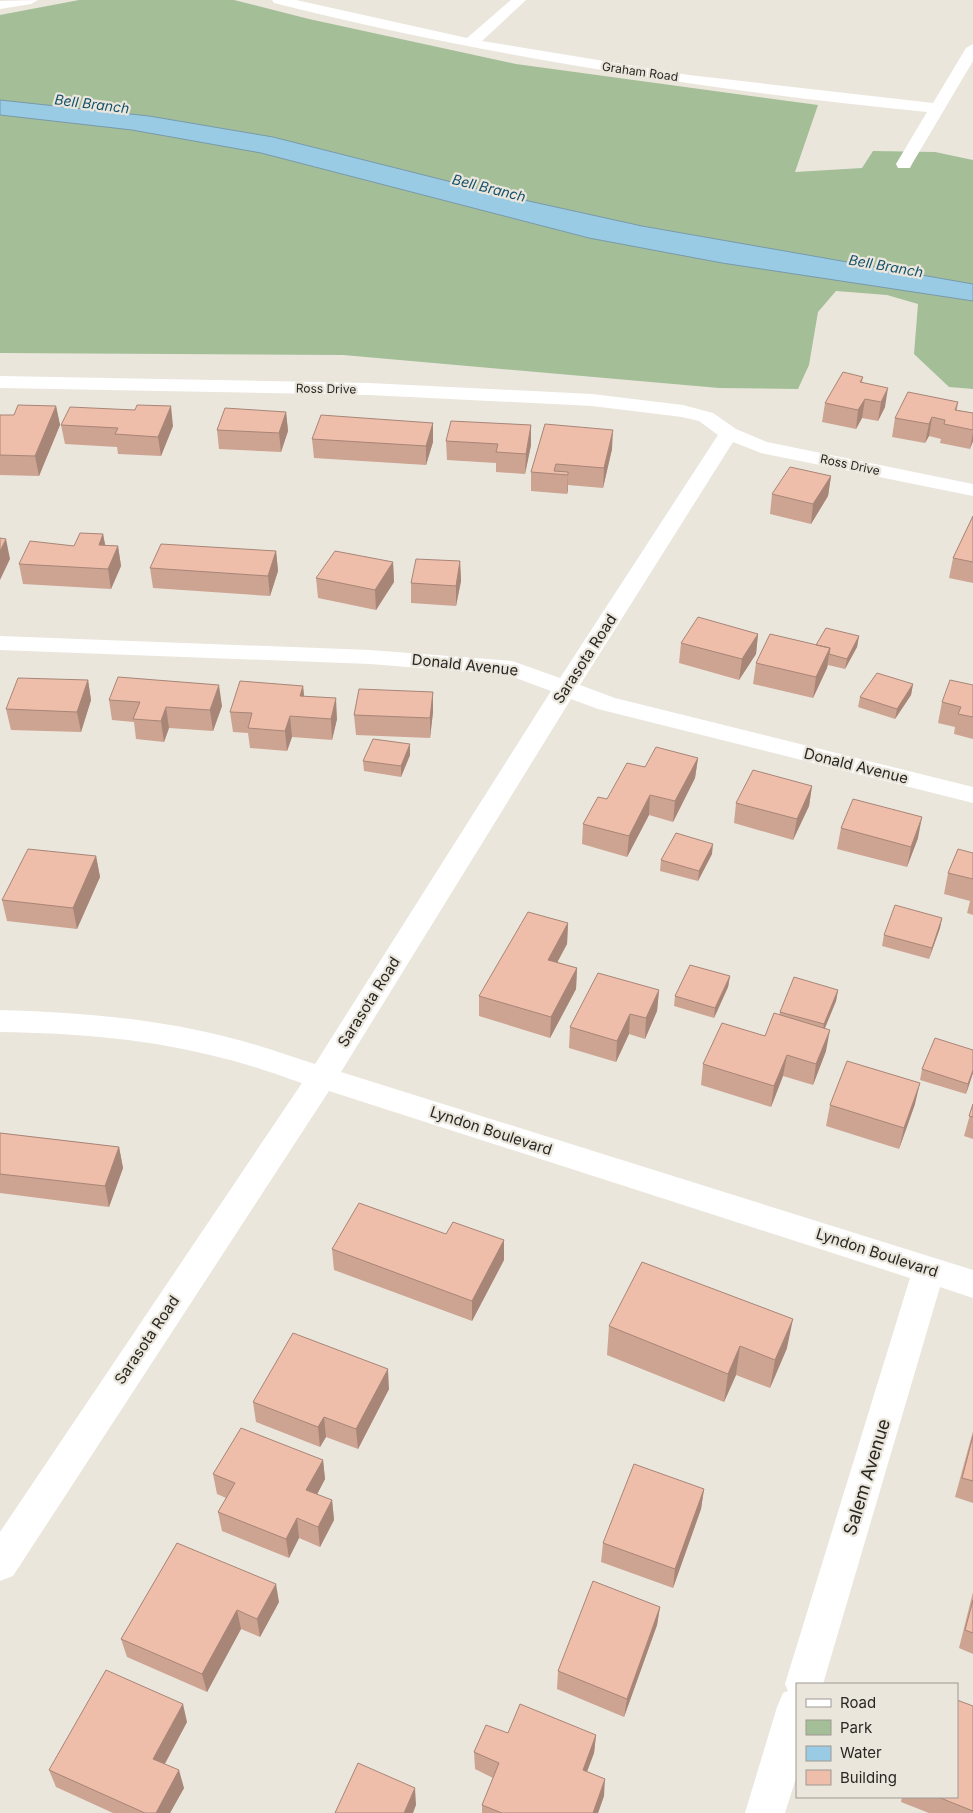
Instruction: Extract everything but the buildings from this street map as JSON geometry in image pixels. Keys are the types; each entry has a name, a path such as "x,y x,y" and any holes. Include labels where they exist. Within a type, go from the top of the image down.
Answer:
{"street":[{"path":"0,5 31,0"},
{"name":"Graham Road","path":"279,0 471,42 659,75 938,108"},
{"path":"471,42 519,0"},
{"path":"904,164 973,48"},
{"name":"Ross Drive","path":"0,382 474,393 592,400 684,411 706,418 729,433 761,447 973,490"},
{"name":"Sarasota Road","path":"0,1564 322,1077 729,433"},
{"name":"Donald Avenue","path":"0,643 436,660 512,668 567,687 607,704 973,795"},
{"name":"Lyndon Boulevard","path":"0,1022 60,1022 112,1026 179,1036 228,1048 973,1284"},
{"name":"Salem Avenue","path":"804,1683 929,1270"},
{"path":"765,1813 796,1711"}],"green space":[{"path":"79,0 234,0 309,19 516,64 818,105 795,172 862,168 873,151 935,152 973,160 973,389 949,387 914,354 918,304 887,295 836,291 818,312 809,365 798,389 719,388 343,355 0,353 0,15"}],"water":[{"name":"Bell Branch","path":"0,100 149,116 273,137 515,198 642,226 973,284 973,301 722,263 589,238 261,153 132,130 0,115"}]}
